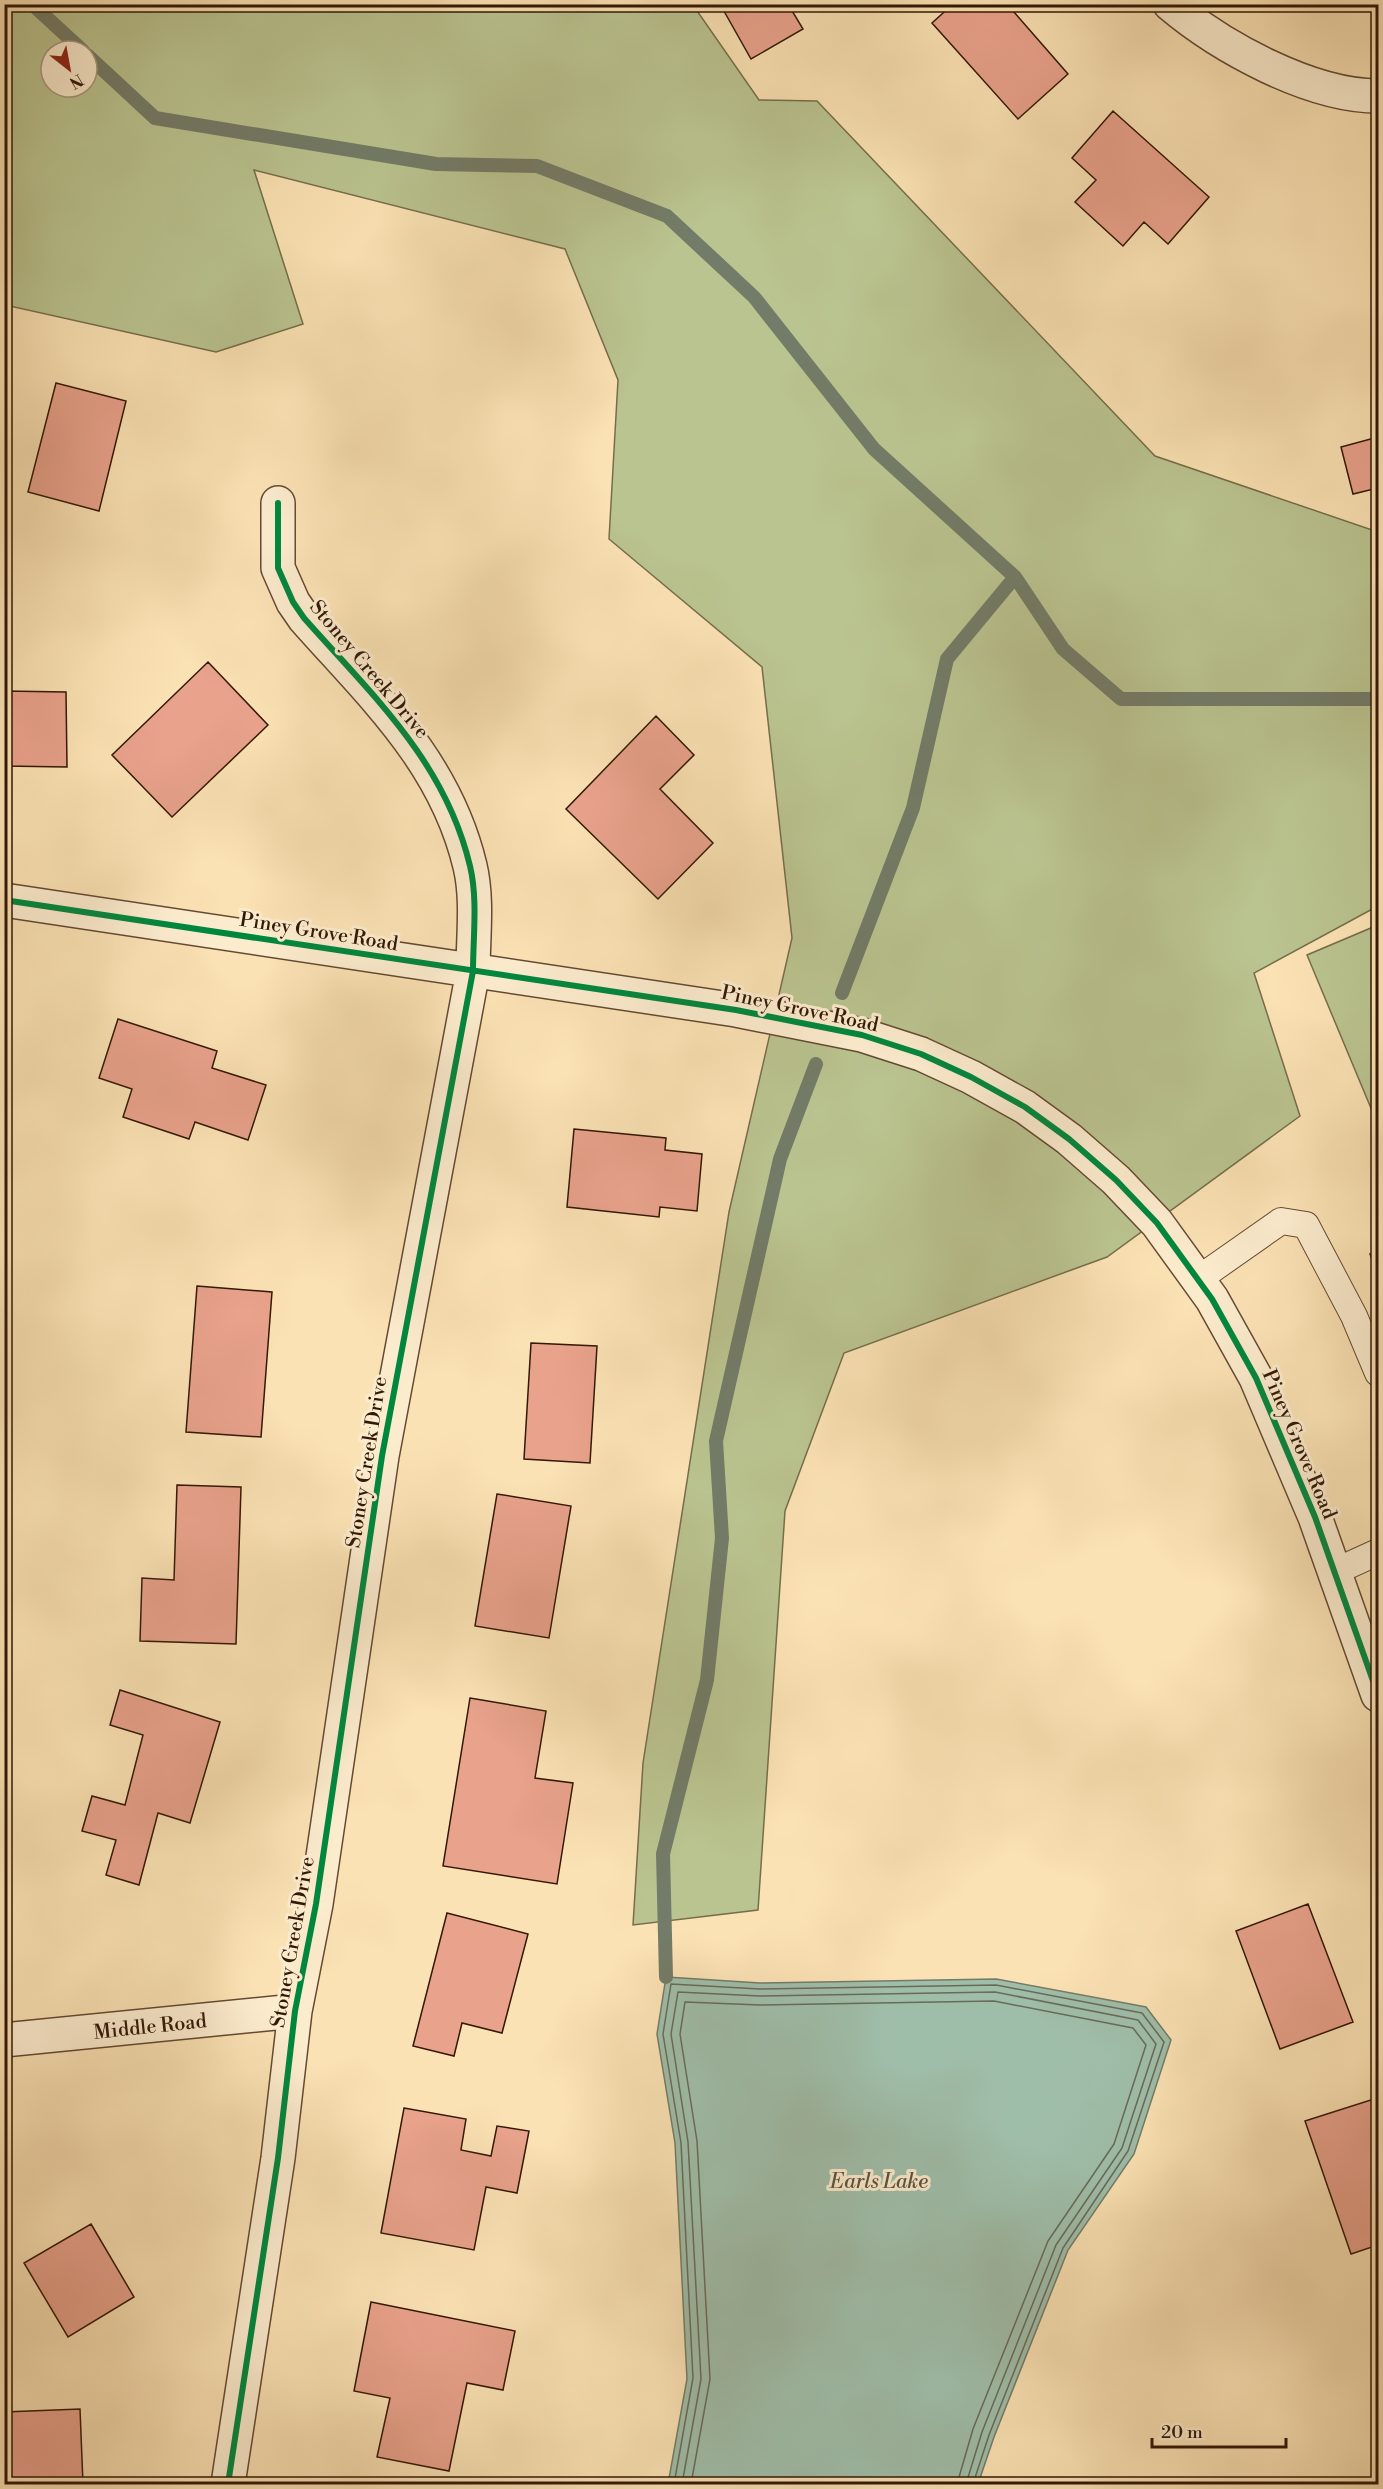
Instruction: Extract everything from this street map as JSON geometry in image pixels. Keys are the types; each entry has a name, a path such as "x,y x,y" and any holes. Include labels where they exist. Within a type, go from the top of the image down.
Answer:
{"street":[{"path":"1170,4 1218,40 1250,57 1312,83 1348,93 1378,96"},
{"name":"Stoney Creek Drive","path":"228,2484 278,2158 295,2011 316,1904 382,1456 473,971 474,906 471,868 457,824 439,783 411,739 303,618 293,602 278,568 278,503"},
{"name":"Piney Grove Road","path":"4,900 736,1010 862,1035 921,1054 971,1077 1025,1107 1069,1139 1116,1180 1157,1223 1212,1299 1256,1378 1315,1516 1378,1695"},
{"name":"Middle Road","path":"4,2040 295,2011"}],"lane":[{"path":"1197,1280 1281,1221 1306,1225 1354,1316 1378,1373"},
{"path":"1334,1572 1378,1552"}],"green space":[{"path":"5,5 693,5 759,100 817,101 1155,456 1378,532 1378,906 1254,973 1300,1116 1107,1257 844,1353 785,1511 758,1910 633,1925 643,1763 729,1212 792,938 762,667 609,539 618,380 565,249 254,170 303,324 216,352 5,305"},
{"path":"1378,925 1378,1125 1307,955"}],"water":[{"name":"Earls Lake","path":"666,1977 760,1983 996,1979 1146,2007 1171,2040 1134,2154 1068,2250 994,2437 978,2484 668,2484 687,2379 675,2143 657,2034"}],"building":[{"path":"720,4 788,4 803,29 751,59"},
{"path":"953,4 1007,4 1068,74 1018,119 932,23"},
{"path":"1113,111 1209,197 1168,244 1144,222 1123,246 1075,202 1096,180 1072,158"},
{"path":"56,383 126,401 99,511 28,492"},
{"path":"1378,437 1378,488 1353,494 1341,447"},
{"path":"208,662 268,725 172,817 112,755"},
{"path":"4,691 66,692 67,767 4,766"},
{"path":"656,716 694,755 660,789 713,843 658,899 566,809"},
{"path":"118,1019 217,1051 212,1068 266,1085 248,1140 195,1122 189,1139 123,1117 132,1089 99,1078"},
{"path":"574,1129 666,1138 665,1150 702,1154 697,1211 660,1207 659,1217 567,1207"},
{"path":"1378,1251 1378,1275 1370,1254"},
{"path":"197,1286 272,1292 261,1437 186,1432"},
{"path":"531,1343 597,1346 590,1463 524,1459"},
{"path":"177,1485 241,1487 236,1644 140,1641 142,1578 174,1580"},
{"path":"497,1494 571,1506 549,1638 475,1626"},
{"path":"120,1690 220,1722 190,1823 158,1813 139,1885 106,1875 116,1840 82,1831 92,1796 125,1805 143,1735 110,1725"},
{"path":"470,1698 546,1711 535,1778 573,1783 557,1884 443,1866"},
{"path":"1308,1904 1353,2022 1280,2049 1236,1931"},
{"path":"447,1913 528,1934 502,2033 462,2023 454,2056 413,2046"},
{"path":"1377,2098 1378,2245 1351,2254 1305,2121"},
{"path":"404,2108 466,2119 461,2150 491,2156 497,2126 529,2131 517,2193 486,2187 474,2250 381,2233"},
{"path":"91,2224 134,2297 68,2337 24,2263"},
{"path":"371,2302 515,2331 503,2390 467,2383 449,2471 377,2457 390,2398 354,2391"},
{"path":"80,2409 83,2484 4,2484 4,2412"}],"waterway":[{"path":"32,4 70,39"},
{"path":"99,66 155,118 436,164 537,166 667,216 754,297 874,449 1015,577 1063,649 1121,699 1378,699"},
{"path":"842,993 913,808 947,659 1015,577"},
{"path":"666,1977 663,1854 707,1680 722,1538 716,1441 780,1159 816,1064"}],"cycle path":[{"path":"228,2484 278,2158 295,2011 316,1904 382,1456 473,971 474,932 474,892 470,866 458,828 443,794 403,732 304,618 293,602 278,568 278,503"},
{"path":"4,900 736,1010 862,1035 921,1054 971,1077 1025,1107 1069,1139 1116,1180 1157,1223 1212,1299 1256,1378 1315,1517 1378,1695"}]}
